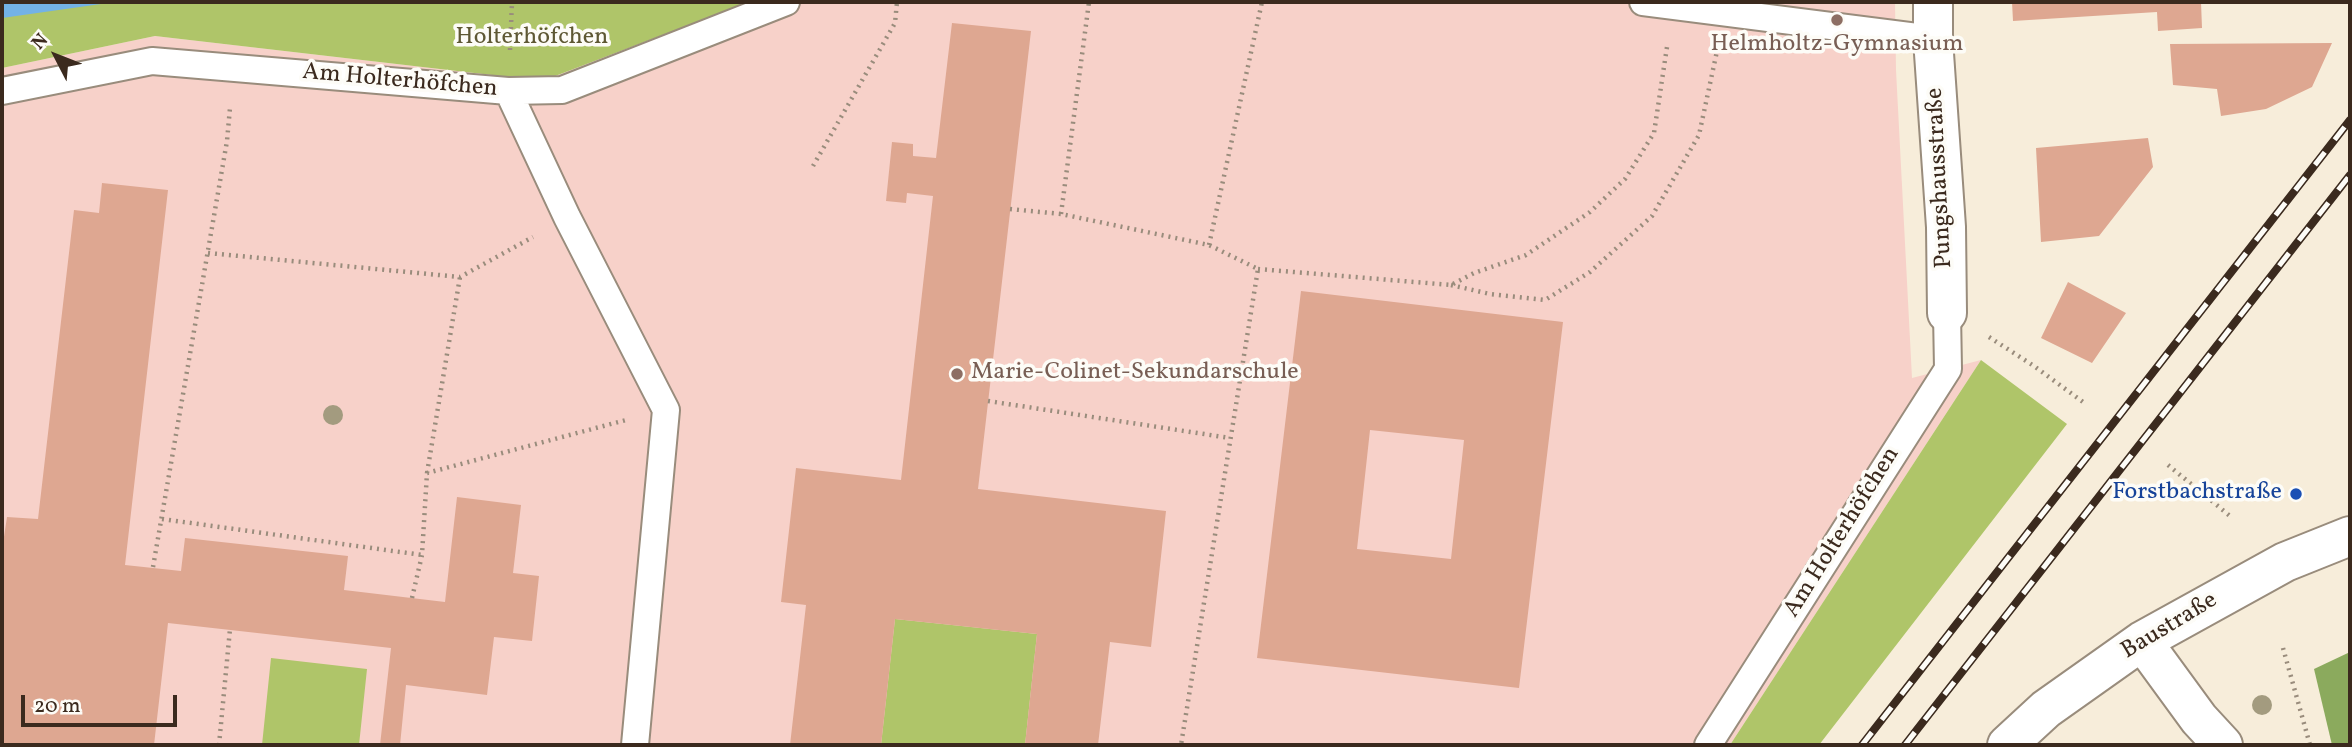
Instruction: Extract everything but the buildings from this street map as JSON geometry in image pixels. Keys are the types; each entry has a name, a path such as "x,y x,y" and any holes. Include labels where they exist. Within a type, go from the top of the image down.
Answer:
{"street":[{"name":"Pungshausstraße","path":"1933,2 1933,39 1946,227 1947,313"},
{"name":"Baustraße","path":"2007,745 2046,709 2142,641 2286,562 2350,536"},
{"path":"2142,641 2199,719 2223,745"}],"lane":[{"name":"Am Holterhöfchen","path":"2,91 152,61 508,91 562,90 786,2"},
{"path":"1654,3 1933,39"},
{"path":"508,91 567,218 666,410 635,745"},
{"name":"Am Holterhöfchen","path":"1708,745 1948,369 1947,313"}],"path":[{"path":"508,91 512,2"},
{"path":"813,166 895,23 897,2"},
{"path":"1061,214 1089,2"},
{"path":"1209,245 1262,2"},
{"path":"1451,285 1474,273 1526,255 1590,212 1625,179 1654,133 1669,36 1654,3"},
{"path":"1010,209 1061,214 1209,245 1258,269 1451,285 1490,294 1545,300 1590,272 1652,216 1699,135 1725,13"},
{"path":"153,567 228,141 233,68"},
{"path":"208,253 460,277 567,218"},
{"path":"1181,745 1258,269"},
{"path":"412,598 422,555 427,473 460,277"},
{"path":"2034,366 2083,402"},
{"path":"988,401 1230,438"},
{"path":"427,473 666,410"},
{"path":"2168,465 2230,516"},
{"path":"162,519 422,555"},
{"path":"219,745 230,629"},
{"path":"2283,648 2310,745"}],"shaded area":[{"name":"Marie-Colinet-Sekundarschule","path":"749,2 1895,2 1912,378 1981,360 1730,745 2,745 2,68 155,36 509,77 550,78"}],"green space":[{"name":"Holterhöfchen","path":"2,2 749,2 550,78 509,77 155,36 2,68"},
{"path":"1981,360 2067,424 1819,745 1730,745"},
{"path":"895,619 1037,634 1025,745 881,745"},
{"path":"2350,652 2350,745 2332,745 2314,669"},
{"path":"271,658 367,669 359,745 262,745"}],"water":[{"path":"2,2 115,2 2,18"}],"railway":[{"path":"1862,745 2350,120"},
{"path":"1905,745 2350,175"}],"place":[{"name":"Helmholtz-Gymnasium","path":"1837,20"},
{"name":"Marie-Colinet-Sekundarschule","path":"957,374"},
{"name":"Forstbachstraße","path":"2296,494"}]}
